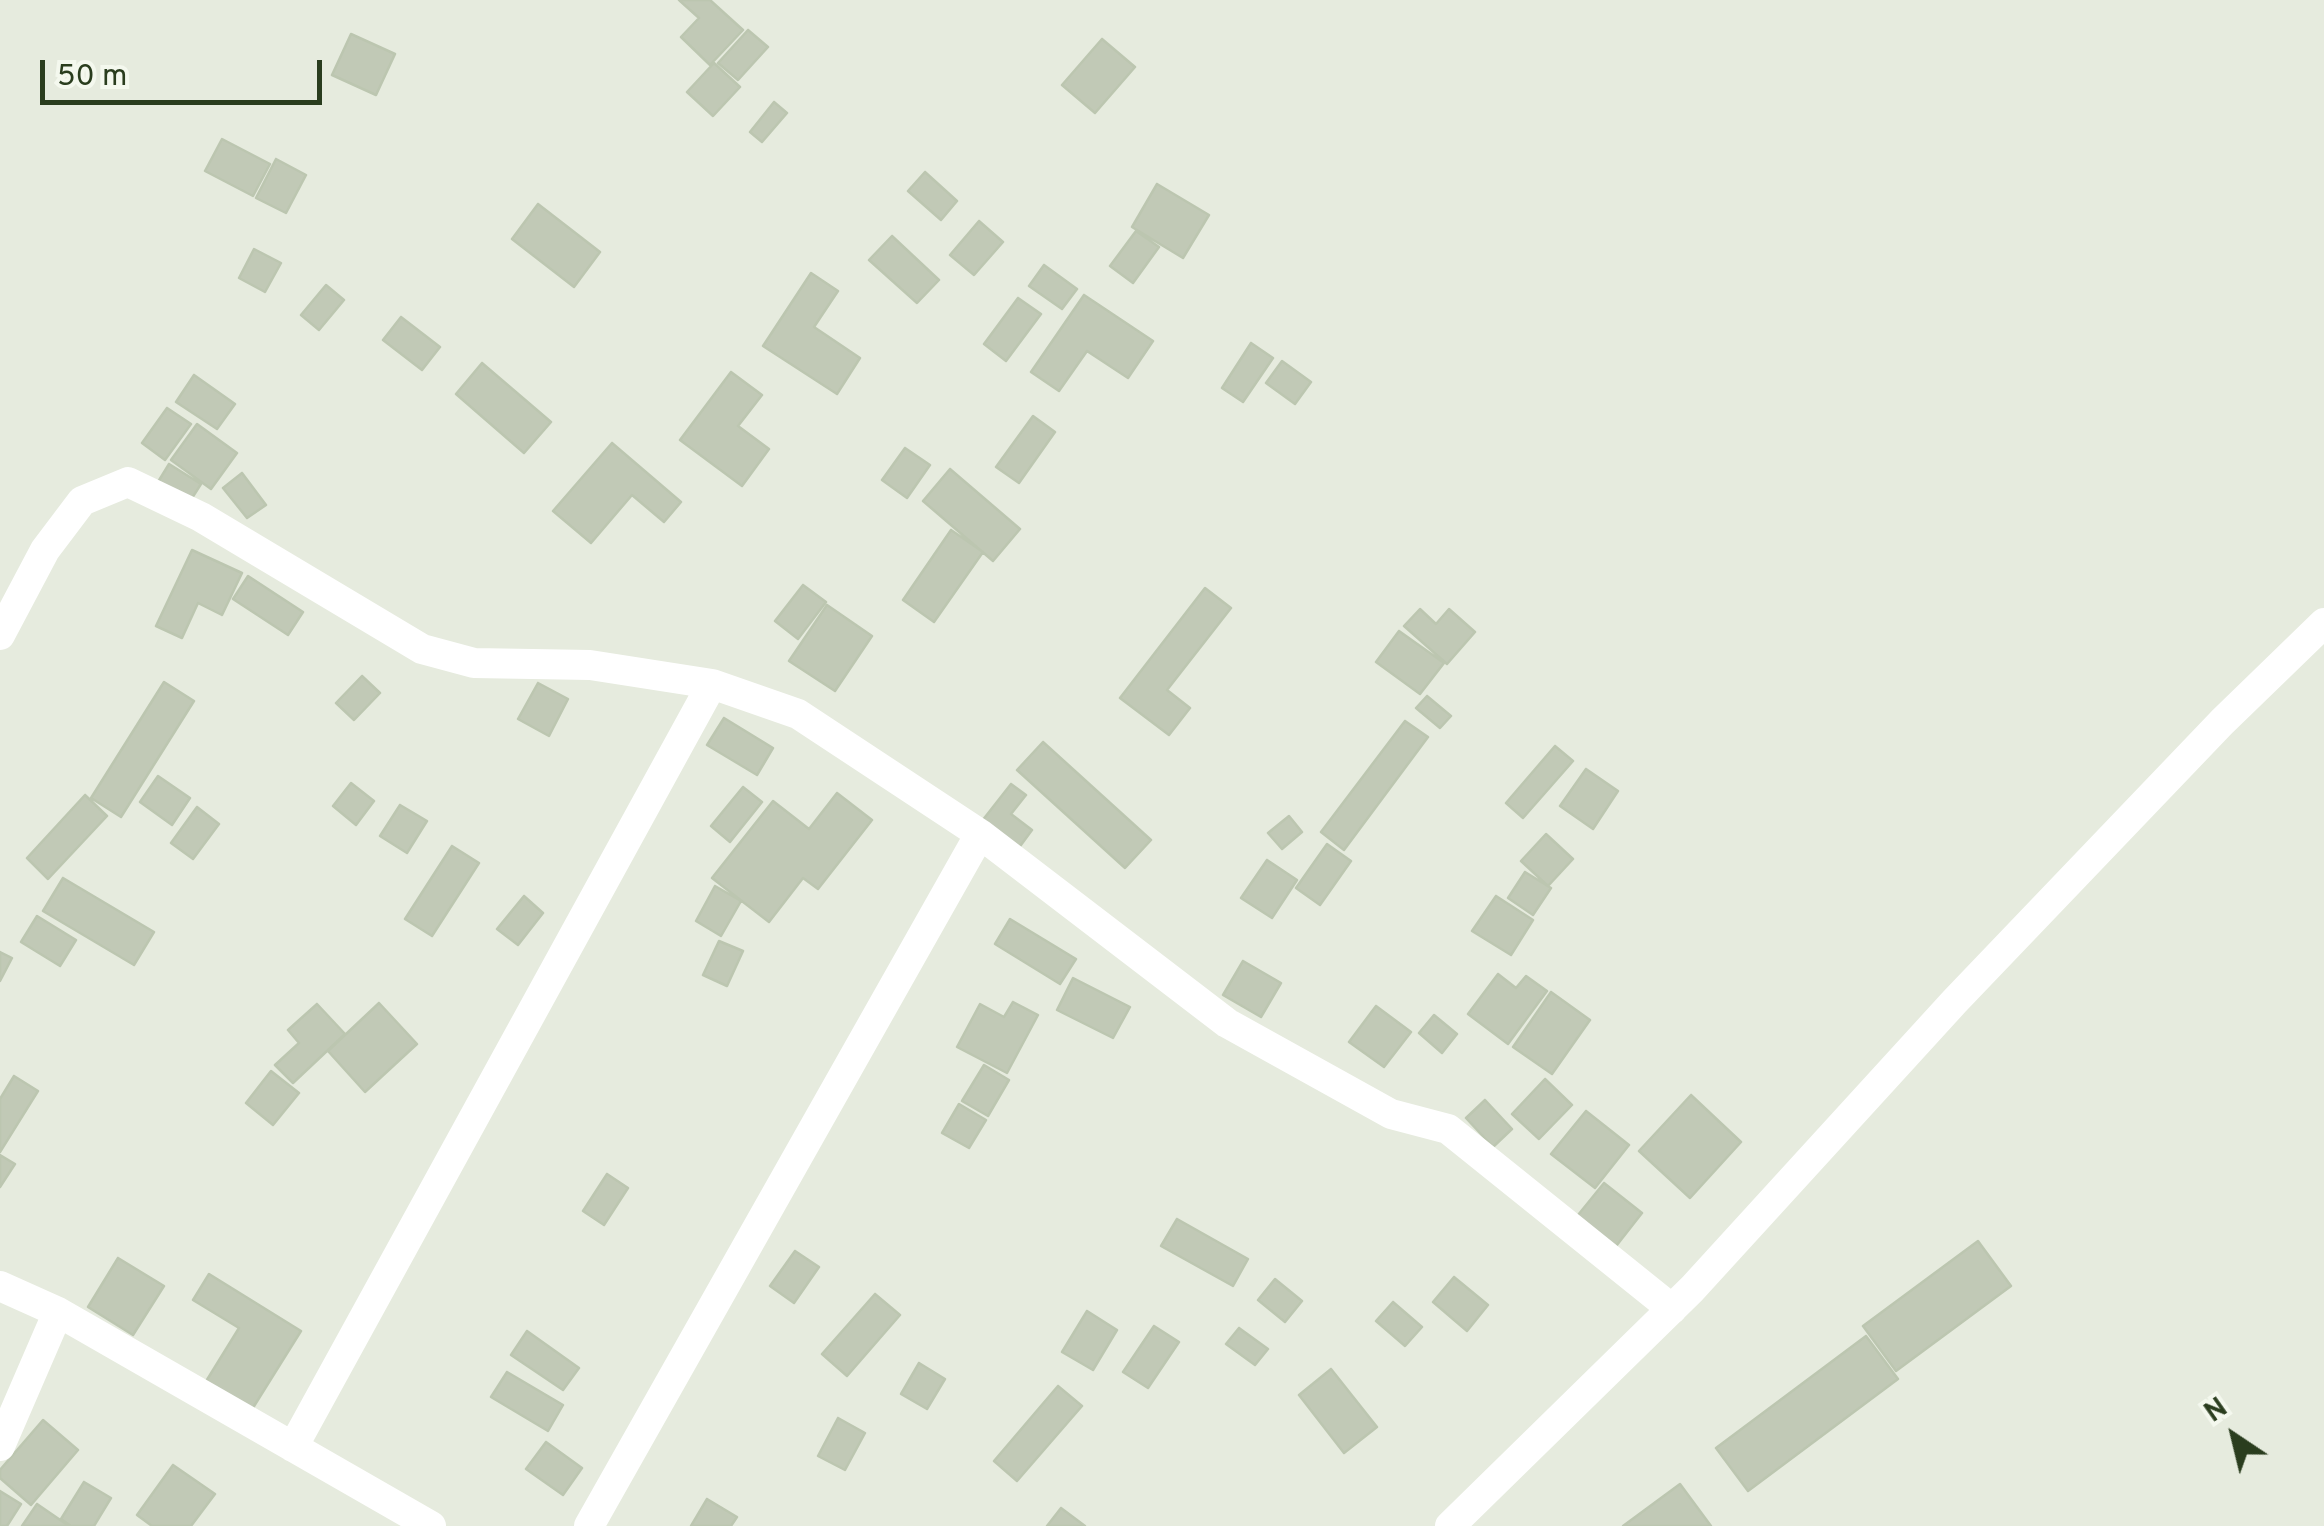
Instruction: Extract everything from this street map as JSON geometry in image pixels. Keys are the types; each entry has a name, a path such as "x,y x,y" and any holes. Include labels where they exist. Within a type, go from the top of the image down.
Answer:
{"street":[{"path":"0,635 46,550 82,501 128,482 201,517 422,650 474,663 590,665 712,684 798,714 980,834 1228,1023 1390,1114 1448,1129 1672,1309"},
{"path":"1450,1526 1672,1309 1955,1001 2222,722 2324,624"},
{"path":"293,1447 712,684"},
{"path":"589,1526 980,834"},
{"path":"0,1286 58,1312 430,1526"},
{"path":"0,1446 58,1312"}],"building":[{"path":"679,0 710,0 743,30 710,65 681,37 699,18"},
{"path":"748,30 768,47 738,80 718,63"},
{"path":"351,34 395,54 376,95 332,75"},
{"path":"1102,39 1135,67 1095,113 1062,85"},
{"path":"714,63 740,87 713,116 687,92"},
{"path":"774,102 787,113 762,142 750,132"},
{"path":"222,139 270,164 253,196 205,171"},
{"path":"276,159 306,175 286,213 256,198"},
{"path":"925,172 957,201 941,220 908,191"},
{"path":"1157,184 1209,215 1183,258 1132,227"},
{"path":"538,204 600,252 574,287 512,239"},
{"path":"979,221 1003,242 974,275 950,255"},
{"path":"1136,231 1159,247 1133,283 1110,266"},
{"path":"892,236 939,280 917,303 869,260"},
{"path":"254,249 281,263 265,292 239,278"},
{"path":"1044,265 1077,289 1062,309 1029,286"},
{"path":"811,273 838,291 814,327 860,358 837,394 763,346"},
{"path":"326,285 344,300 319,330 301,315"},
{"path":"1084,295 1153,341 1128,378 1087,351 1059,391 1031,372"},
{"path":"1018,298 1041,314 1006,361 984,344"},
{"path":"401,317 440,347 422,370 383,340"},
{"path":"1251,343 1273,358 1243,402 1222,388"},
{"path":"1282,361 1311,382 1295,404 1266,383"},
{"path":"482,363 551,422 524,453 456,394"},
{"path":"731,372 762,395 738,426 769,449 742,486 680,440"},
{"path":"194,375 235,404 217,429 176,402"},
{"path":"167,408 191,424 165,460 142,443"},
{"path":"1033,416 1055,432 1019,483 996,467"},
{"path":"197,424 237,453 211,489 171,460"},
{"path":"612,443 681,502 664,522 632,495 591,543 553,511"},
{"path":"905,448 930,465 907,498 882,480"},
{"path":"169,464 201,484 178,520 147,500"},
{"path":"950,469 1020,529 993,561 923,501"},
{"path":"242,473 266,505 247,518 223,488"},
{"path":"951,530 983,552 934,622 903,600"},
{"path":"192,550 242,573 222,615 198,603 182,638 156,626"},
{"path":"248,576 303,612 288,635 233,599"},
{"path":"803,585 826,602 798,639 775,621"},
{"path":"1205,588 1231,608 1167,690 1190,708 1169,735 1120,698"},
{"path":"827,605 872,636 835,691 789,661"},
{"path":"1420,609 1436,624 1449,609 1475,632 1447,664 1404,626"},
{"path":"1399,631 1444,663 1420,694 1376,662"},
{"path":"362,676 380,693 354,720 336,703"},
{"path":"164,682 194,701 121,817 91,798"},
{"path":"538,683 568,699 549,736 518,719"},
{"path":"1427,696 1451,716 1440,728 1416,708"},
{"path":"724,718 773,748 757,775 707,745"},
{"path":"1405,721 1428,737 1344,850 1321,832"},
{"path":"1043,742 1151,840 1125,868 1017,770"},
{"path":"1555,746 1573,761 1523,818 1506,803"},
{"path":"1586,769 1618,791 1593,829 1560,806"},
{"path":"158,776 190,798 172,825 140,802"},
{"path":"351,783 374,801 356,825 333,806"},
{"path":"1011,784 1026,795 1011,814 1032,830 1018,849 982,821"},
{"path":"743,787 762,802 730,842 711,826"},
{"path":"837,793 872,820 818,889 803,878 769,922 712,878 773,801 809,829"},
{"path":"85,795 107,816 48,879 27,858"},
{"path":"400,805 427,821 407,853 380,836"},
{"path":"197,807 219,824 193,859 171,843"},
{"path":"1289,816 1302,832 1282,849 1268,833"},
{"path":"1546,834 1573,859 1548,886 1521,861"},
{"path":"1327,844 1351,861 1320,905 1296,888"},
{"path":"452,846 479,863 432,936 405,919"},
{"path":"1267,860 1297,880 1272,918 1241,898"},
{"path":"1525,872 1551,888 1533,915 1508,898"},
{"path":"63,878 154,932 134,965 43,911"},
{"path":"715,886 741,901 721,936 696,921"},
{"path":"524,896 543,913 518,945 497,929"},
{"path":"1496,896 1533,920 1511,955 1472,931"},
{"path":"37,916 76,940 60,966 21,942"},
{"path":"1010,919 1076,959 1060,984 995,944"},
{"path":"719,941 743,951 727,986 703,975"},
{"path":"0,952 12,958 0,981"},
{"path":"1243,961 1281,983 1261,1017 1223,995"},
{"path":"1498,974 1516,988 1526,976 1547,991 1508,1044 1468,1014"},
{"path":"1073,978 1130,1007 1113,1038 1057,1010"},
{"path":"1551,992 1590,1020 1552,1074 1513,1047"},
{"path":"1013,1002 1038,1015 1007,1073 957,1047 980,1004 1004,1017"},
{"path":"379,1003 417,1044 365,1092 328,1051"},
{"path":"317,1004 345,1034 293,1083 275,1065 299,1043 288,1030"},
{"path":"1376,1006 1411,1032 1384,1067 1349,1042"},
{"path":"1434,1015 1457,1034 1442,1053 1419,1033"},
{"path":"984,1065 1009,1080 988,1116 962,1101"},
{"path":"271,1071 299,1093 273,1125 246,1103"},
{"path":"14,1076 38,1091 0,1152 0,1099"},
{"path":"1545,1079 1572,1105 1539,1139 1512,1114"},
{"path":"1691,1095 1741,1142 1690,1198 1639,1151"},
{"path":"1485,1100 1512,1129 1493,1147 1466,1118"},
{"path":"959,1104 986,1120 969,1148 942,1133"},
{"path":"1586,1111 1629,1145 1595,1188 1551,1154"},
{"path":"0,1155 15,1164 0,1187"},
{"path":"607,1174 628,1188 604,1225 583,1211"},
{"path":"1604,1183 1642,1213 1613,1250 1574,1220"},
{"path":"1177,1219 1248,1259 1233,1286 1161,1246"},
{"path":"1978,1241 2011,1286 1896,1371 1863,1326"},
{"path":"795,1251 819,1267 794,1303 770,1286"},
{"path":"118,1258 164,1286 133,1335 88,1307"},
{"path":"209,1274 301,1331 251,1411 205,1383 239,1328 193,1300"},
{"path":"1454,1277 1488,1305 1467,1331 1433,1302"},
{"path":"1275,1279 1302,1301 1285,1322 1258,1300"},
{"path":"875,1294 900,1315 847,1376 822,1354"},
{"path":"1393,1302 1422,1327 1405,1346 1376,1321"},
{"path":"1087,1311 1117,1330 1093,1370 1062,1352"},
{"path":"1154,1326 1179,1342 1148,1388 1123,1372"},
{"path":"1239,1328 1268,1349 1255,1365 1226,1344"},
{"path":"527,1331 579,1368 563,1390 511,1355"},
{"path":"1866,1336 1898,1379 1748,1491 1716,1448"},
{"path":"919,1363 945,1379 927,1409 901,1394"},
{"path":"1331,1369 1377,1427 1344,1453 1299,1395"},
{"path":"507,1372 563,1405 548,1431 491,1397"},
{"path":"1058,1386 1082,1406 1017,1481 994,1461"},
{"path":"838,1418 865,1433 845,1470 818,1456"},
{"path":"43,1420 78,1450 31,1505 0,1478 0,1470"},
{"path":"546,1442 582,1468 563,1495 526,1469"},
{"path":"173,1465 215,1494 191,1526 152,1526 137,1515"},
{"path":"84,1482 111,1498 94,1526 71,1526 61,1519"},
{"path":"1680,1484 1711,1526 1623,1526"},
{"path":"0,1491 21,1504 7,1526 0,1526"},
{"path":"707,1499 737,1517 731,1526 691,1526"},
{"path":"37,1504 69,1526 22,1526"},
{"path":"1061,1508 1085,1526 1047,1526"}]}
